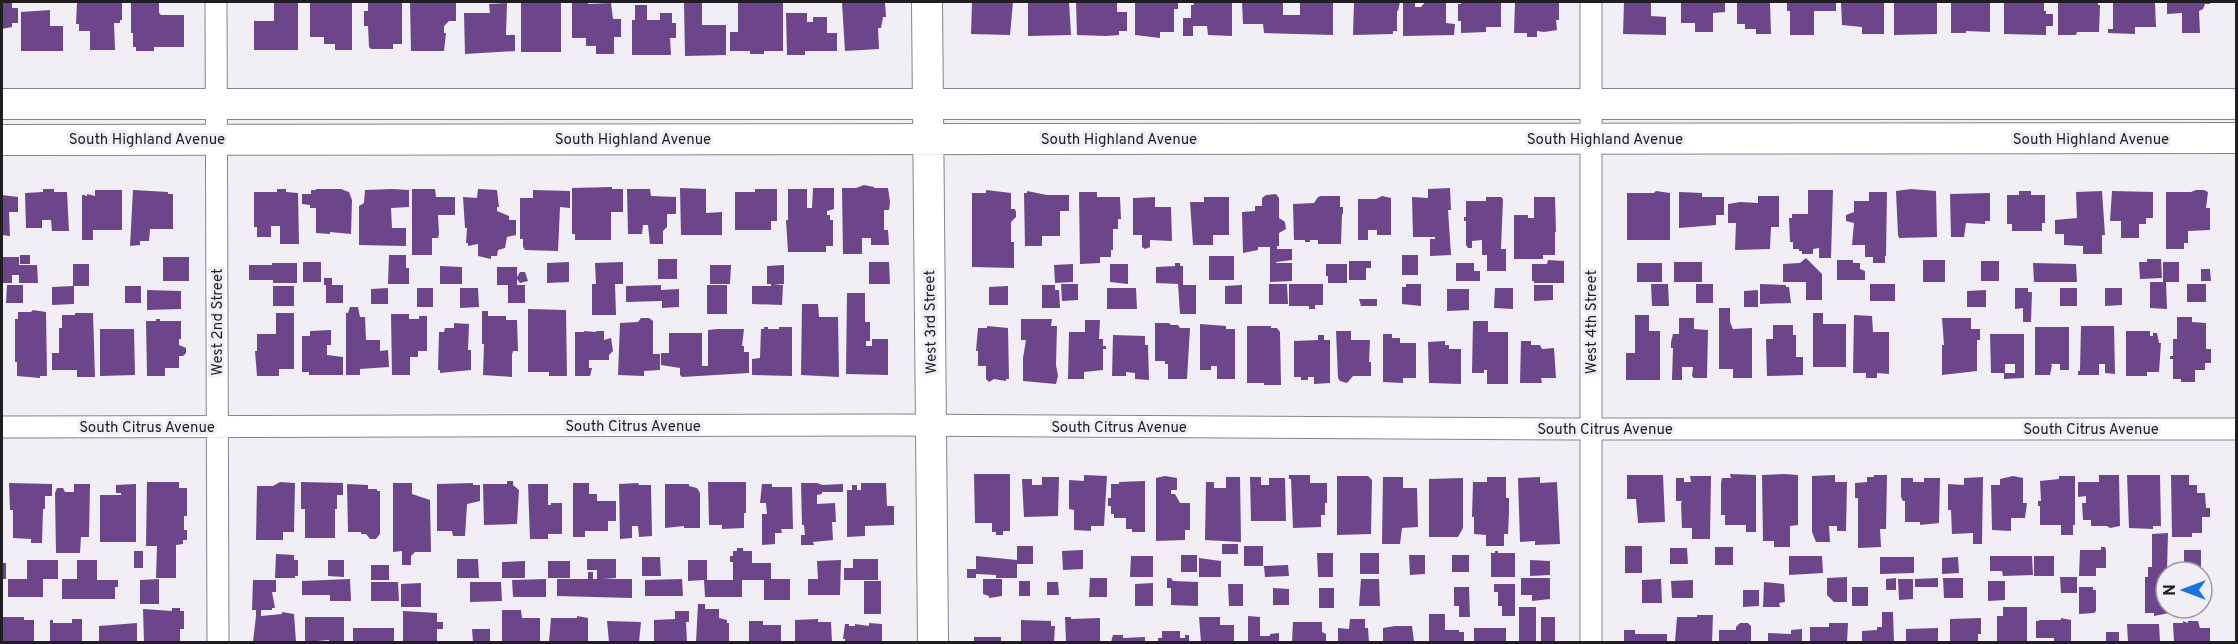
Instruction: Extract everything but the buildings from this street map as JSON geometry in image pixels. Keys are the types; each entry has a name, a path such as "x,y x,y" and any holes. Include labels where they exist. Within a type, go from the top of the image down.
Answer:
{"main road":[{"name":"West 3rd Street","path":"927,2 933,642"},
{"path":"2,104 2236,104"},
{"name":"South Highland Avenue","path":"2,140 2236,138"}],"street":[{"name":"West 2nd Street","path":"216,2 218,642"},
{"name":"West 4th Street","path":"1591,2 1591,642"},
{"name":"South Citrus Avenue","path":"2,427 932,426 2236,429"}]}
